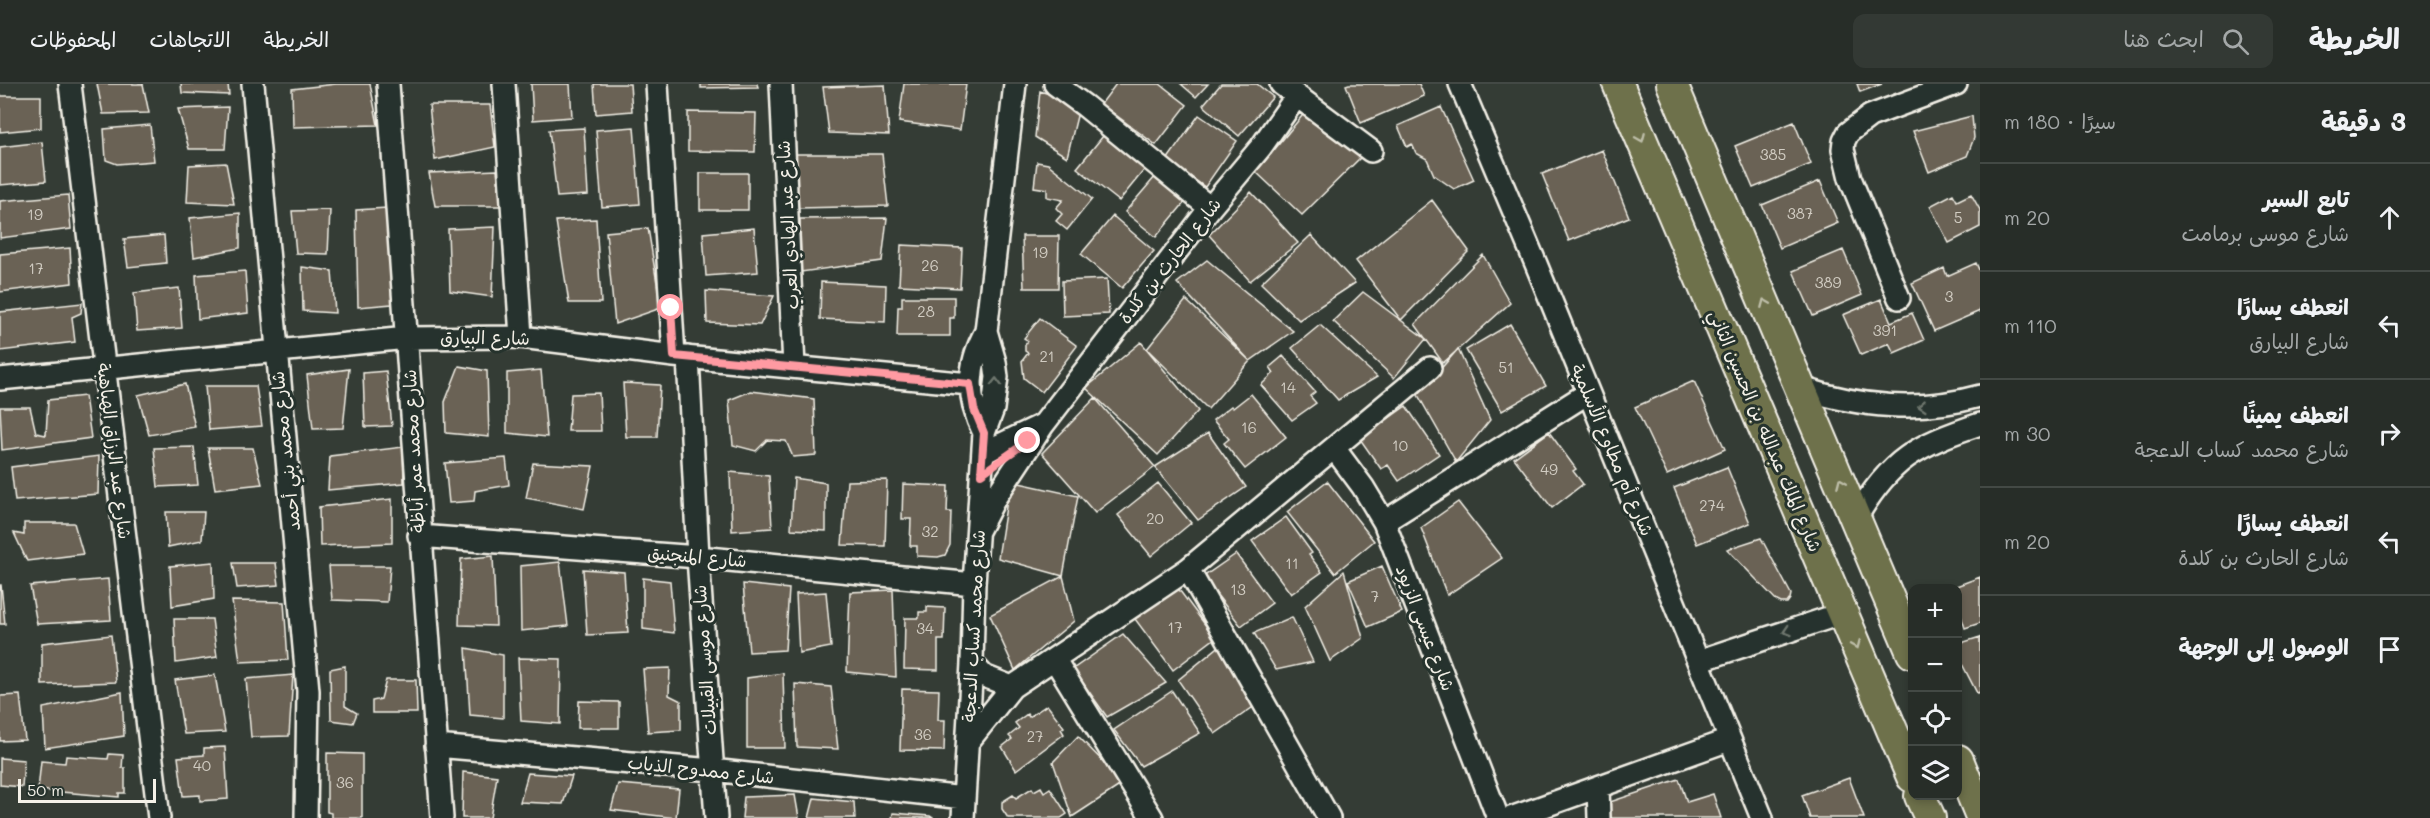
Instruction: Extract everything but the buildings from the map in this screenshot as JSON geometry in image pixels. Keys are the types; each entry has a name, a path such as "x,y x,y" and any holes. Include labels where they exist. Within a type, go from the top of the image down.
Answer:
{"highway":[{"name":"شارع الملك عبدالله بن الحسين الثاني","path":"1618,84 1908,767"},
{"path":"1672,84 1908,643"},
{"path":"1962,770 1980,814"},
{"path":"1922,800 1930,818"}],"street":[{"name":"شارع عبد الرزاق الهباهبة","path":"70,84 159,818"},
{"name":"شارع محمد بني أحمد","path":"253,84 308,691 306,818"},
{"name":"شارع محمد عمر أباظة","path":"388,84 419,536 442,818"},
{"path":"504,84 521,337"},
{"name":"شارع موسى القبيلات","path":"657,84 698,557 716,818"},
{"name":"شارع عبد الهادي العرب","path":"781,84 794,367"},
{"name":"شارع محمد كساب الدعجة","path":"983,443 970,384 974,356 986,331 1015,84"},
{"path":"1055,84 1210,208"},
{"name":"شارع أم مطاوع الأسلمية","path":"1460,84 1762,818"},
{"path":"1899,298 1850,178 1843,149 1844,141 1848,133 1870,116 1956,84"},
{"name":"شارع الحارث بن كلدة","path":"978,531 995,498 1043,425 1210,208 1261,147 1289,90 1371,151"},
{"name":"شارع محمد كساب الدعجة","path":"964,808 983,443 993,409 997,377 986,331"},
{"name":"شارع البيارق","path":"0,380 407,338 521,337 681,357 970,384"},
{"path":"968,742 1012,687 1188,570 1430,368"},
{"path":"1801,388 1837,399 1881,406 1932,405 1980,396"},
{"path":"1384,522 1588,393"},
{"path":"993,409 1010,424 1020,428 1043,425"},
{"path":"1856,518 1887,472 1915,449 1980,424"},
{"name":"شارع الحارث بن كلدة","path":"983,443 1043,425"},
{"name":"شارع الحارث بن كلدة","path":"981,474 1020,449 1043,425"},
{"name":"شارع عيسى الزيود","path":"1334,448 1363,487 1384,522 1498,818"},
{"name":"شارع المنجنيق","path":"419,536 698,557 974,584"},
{"path":"1188,570 1329,818"},
{"path":"1698,661 1843,613"},
{"path":"1055,660 1152,818"},
{"path":"972,663 984,676 1012,687"},
{"path":"1510,818 1729,740"},
{"name":"شارع ممدوح الذياب","path":"436,746 712,770 964,808"},
{"path":"1586,818 1591,790"},
{"path":"1591,790 1599,818"}],"route":[{"path":"671,308 674,356 970,384 974,409 984,433 981,474 1020,449 1028,441"}]}
